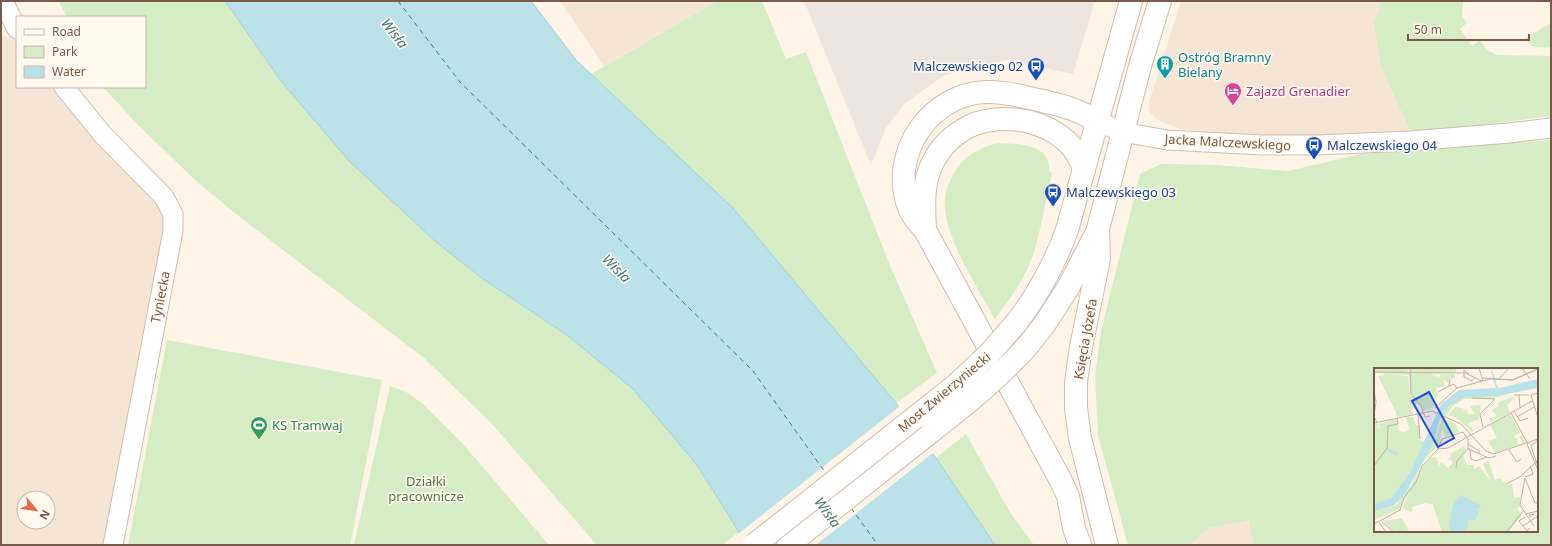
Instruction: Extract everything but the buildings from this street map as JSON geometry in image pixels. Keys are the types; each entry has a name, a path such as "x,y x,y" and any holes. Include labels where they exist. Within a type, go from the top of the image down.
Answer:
{"main road":[{"path":"1084,170 1131,1"},
{"name":"Księcia Józefa","path":"1107,545 1080,438 1076,408 1076,382 1081,347 1099,259 1098,229 1122,132 1160,1"},
{"path":"1097,121 1068,107 1004,93 975,93 951,102 939,109 919,128 907,151 903,180 908,206 912,215 925,230 1042,445 1068,496 1087,520 1098,545"},
{"path":"925,230 924,193 929,171 934,160 949,140 970,126 995,120 1010,120 1040,125 1062,137 1069,143 1078,155 1084,170"},
{"name":"Most Zwierzyniecki","path":"754,545 955,386 989,354 1017,322 1040,288 1060,249 1074,210 1084,170"},
{"name":"Most Zwierzyniecki","path":"788,545 973,399 1001,374 1030,343 1064,294 1098,229"},
{"path":"1068,496 1074,528 1080,545"}],"street":[{"path":"2,1 16,27"},
{"path":"1148,1 1150,32"},
{"path":"1,30 16,29"},
{"name":"Tyniecka","path":"65,88 103,135 164,197 173,214 173,230 113,545"},
{"path":"1097,121 1122,132"},
{"name":"Jacka Malczewskiego","path":"1122,132 1166,140 1203,143 1317,145 1410,141 1551,128"}],"shaded area":[{"path":"560,1 717,1 604,66"},
{"path":"804,1 1095,1 1073,74 1006,60 945,75 905,103 886,128 871,165"},
{"path":"1181,1 1381,1 1374,22 1411,132 1249,138 1181,129 1159,121 1149,111 1150,99"},
{"path":"1,35 16,41 16,88 56,88 158,202 168,224 105,545 1,545"},
{"path":"1250,520 1254,545 1189,545 1210,528"}],"green space":[{"path":"58,1 225,1 281,81 349,161 436,242 483,279 568,336 633,389 697,465 739,532 722,545 597,545 491,423 424,358 236,214 194,179 137,124 104,88 146,88 146,16 66,16"},
{"path":"717,1 762,1 786,59 806,52 889,263 937,373 896,403 733,208 591,74"},
{"path":"1381,1 1463,1 1462,16 1467,23 1460,29 1472,46 1480,40 1487,50 1497,55 1551,56 1551,116 1505,122 1456,131 1411,132 1381,67 1374,22"},
{"path":"1551,23 1551,47 1537,47 1531,45 1525,39"},
{"path":"1551,140 1551,545 1254,545 1249,520 1210,528 1189,545 1128,545 1098,435 1095,376 1101,331 1140,174 1161,164 1217,165 1288,171 1361,154"},
{"path":"999,143 1026,145 1039,150 1047,159 1049,164 1049,172 1052,173 1030,264 1017,288 995,319 972,280 957,249 947,220 945,203 946,191 949,183 961,163 978,150"},
{"name":"KS Tramwaj","path":"167,340 382,380 350,545 128,545"},
{"name":"Działki pracownicze","path":"390,386 408,393 423,404 464,445 549,545 354,545"},
{"path":"966,434 1011,514 1034,545 995,545 936,458"}],"water":[{"name":"Wisła","path":"225,1 531,1 576,60 733,208 896,403 936,458 995,545 747,545 697,465 633,389 568,336 483,279 436,242 349,161 281,81"}],"pier":[{"path":"900,406 934,452 816,545 744,545 738,534"}],"ferry route":[{"path":"398,1 460,82 753,371 827,475"},
{"path":"851,508 878,545"}],"place":[{"name":"Ostróg Bramny Bielany","path":"1165,79"},
{"name":"Malczewskiego 02","path":"1036,81"},
{"name":"Zajazd Grenadier","path":"1233,106"},
{"name":"Malczewskiego 04","path":"1314,160"},
{"name":"Malczewskiego 03","path":"1053,207"},
{"name":"KS Tramwaj","path":"259,440"}]}
